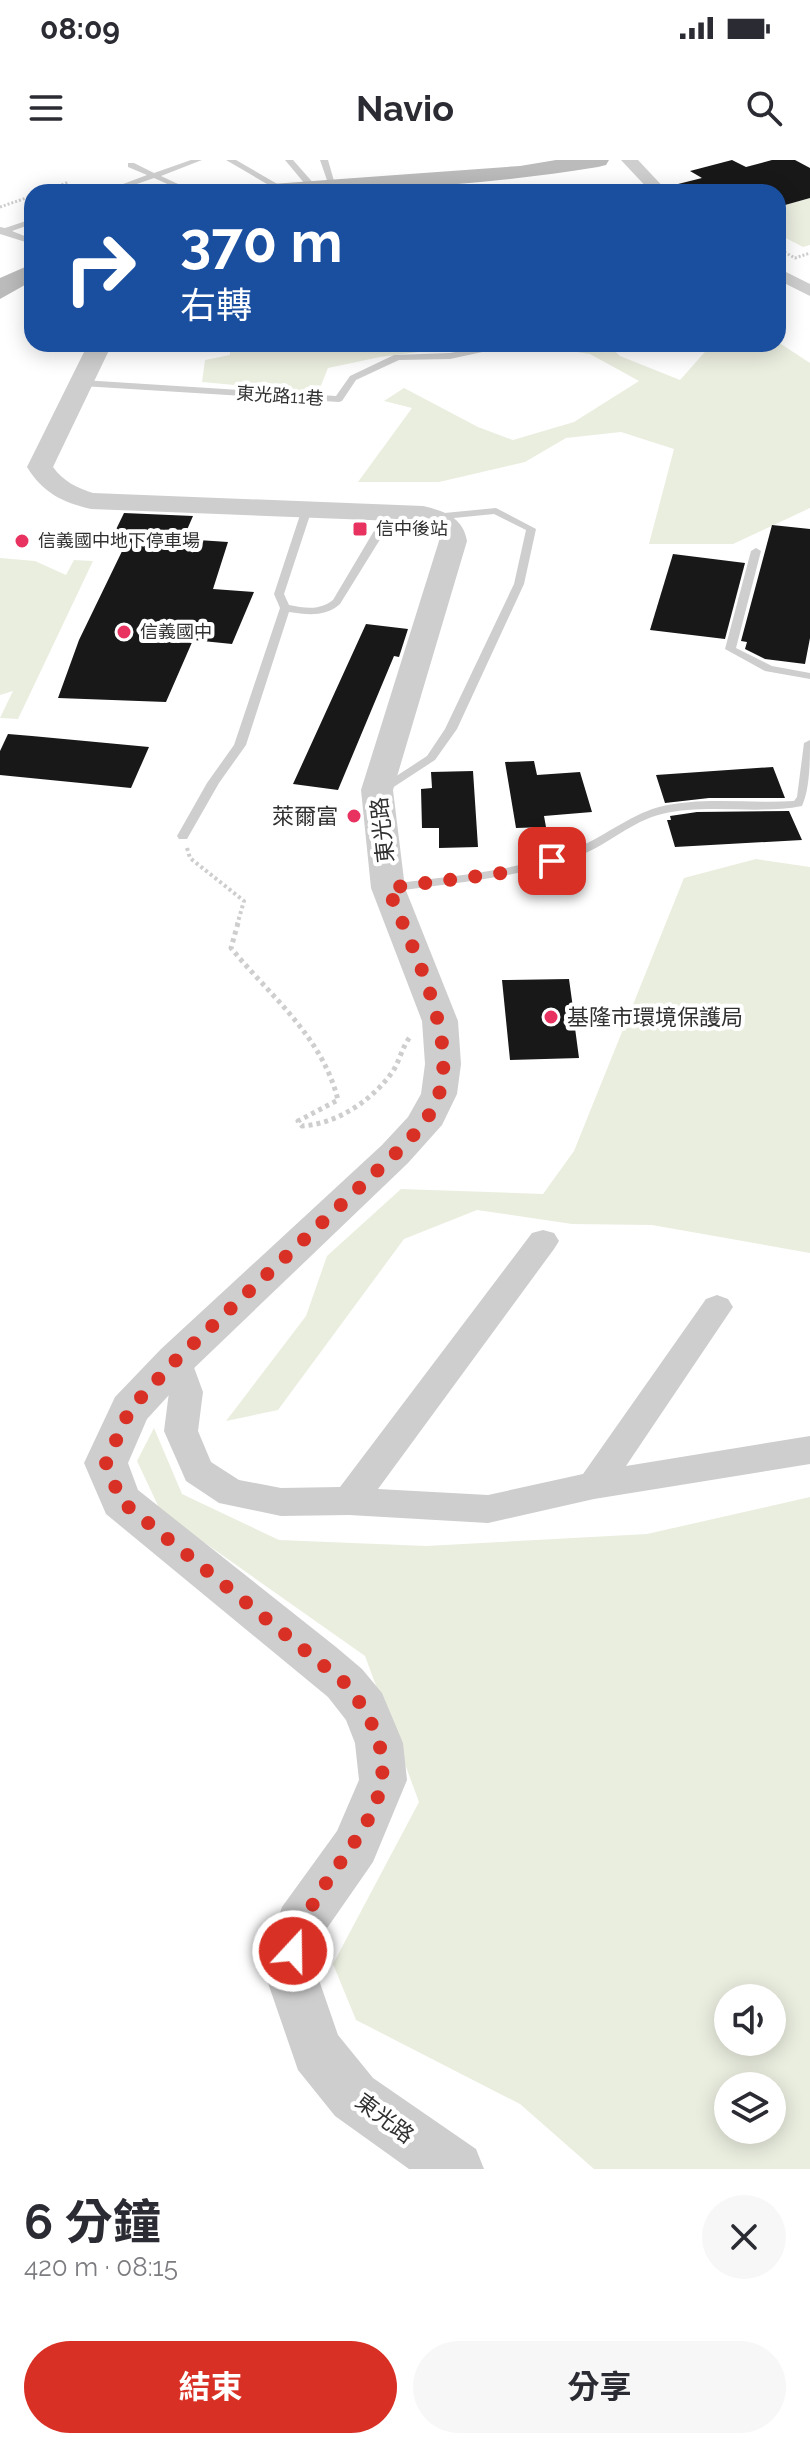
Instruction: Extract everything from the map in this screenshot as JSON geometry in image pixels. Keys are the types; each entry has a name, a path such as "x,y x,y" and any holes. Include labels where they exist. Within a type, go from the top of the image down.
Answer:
{"main road":[{"path":"427,184 598,160"},
{"path":"0,290 24,276"}],"street":[{"path":"629,160 652,184"},
{"path":"786,278 810,291"},
{"path":"96,352 40,467 53,486 65,493 91,501 392,512 434,517"},
{"name":"東光路","path":"434,517 451,527 453,541 377,793 388,888 440,1021 443,1064 439,1094 423,1125 176,1360 130,1409 106,1463 121,1501 320,1661 345,1683 365,1708 379,1743 383,1780 355,1846 300,1924 293,1951 294,1983 317,2051 354,2097 456,2169"},
{"path":"349,1501 543,1241"},
{"path":"594,1485 717,1307"},
{"path":"176,1360 186,1392 181,1431 198,1471 231,1493 281,1502 349,1501 488,1509 594,1485 810,1450"}],"lane":[{"path":"129,184 198,160"},
{"path":"230,160 273,184"},
{"path":"289,160 319,184"},
{"path":"323,184 324,160"},
{"path":"131,165 174,184"},
{"path":"2,231 24,224"},
{"path":"2,231 24,239"},
{"name":"東光路11巷","path":"82,383 339,399 353,378 397,357 450,356 472,352"},
{"path":"183,836 213,783 240,745 285,608 279,594 307,509"},
{"path":"377,793 431,758 451,729 519,584 531,529 496,511 434,517"},
{"path":"285,608 323,610 338,601 381,524 392,512"},
{"path":"756,551 730,649 769,669 810,676"},
{"path":"388,888 525,870 578,852 619,832 639,818 665,810 798,804 803,797 810,743"}],"path":[{"path":"64,184 69,182"},
{"path":"0,207 24,199"},
{"path":"786,253 795,258 810,253"},
{"path":"183,836 190,858 244,901 231,948 252,977 313,1041 332,1072 338,1100 298,1121 302,1126 312,1127 341,1117 394,1071 407,1038 440,1021"}],"shaded area":[{"path":"810,198 810,245 803,247 786,238 786,205"},
{"path":"786,347 810,363 810,508 733,544 649,544 674,449 621,432 566,438 525,462 439,482 358,482 412,408 384,401 404,388 478,427 513,440 574,422 639,381 590,354 577,352 616,352 680,380 705,352 786,352"},
{"path":"230,352 419,352 328,368 318,393 202,382 205,360 230,355"},
{"path":"0,558 35,561 66,575 74,560 93,561 18,719 0,718 13,691 0,695"},
{"path":"756,859 810,867 810,1253 652,1225 572,1224 477,1210 404,1239 278,1410 226,1421 306,1316 327,1256 401,1189 543,1194 574,1151 684,878"},
{"path":"154,1428 182,1494 279,1540 426,1546 647,1534 810,1497 810,2169 594,2169 520,2104 356,2020 333,1964 419,1802 365,1656 161,1512 137,1461"}],"building":[{"path":"732,160 746,167 772,160 795,160 810,168 810,198 786,205 786,184 678,184 702,178 690,171"},
{"path":"124,513 193,516 183,539 228,542 213,589 254,592 232,644 193,640 166,702 58,698 79,640 125,545 109,544"},
{"path":"772,525 810,529 810,638 805,664 765,659 745,649 747,642 741,641"},
{"path":"673,554 745,563 725,639 650,630"},
{"path":"366,624 408,629 399,657 394,656 338,790 293,784"},
{"path":"8,734 149,747 131,788 0,775 0,751"},
{"path":"534,761 537,775 580,772 592,812 544,816 546,827 516,828 505,762"},
{"path":"773,767 785,798 709,798 665,803 656,775"},
{"path":"473,771 478,847 439,848 439,828 422,828 421,789 432,788 431,772"},
{"path":"789,811 802,840 675,847 667,820 671,820 670,816 697,812"},
{"name":"基隆市環境保護局","path":"569,979 573,1008 616,1007 617,1027 575,1028 579,1058 510,1060 502,980"}],"place":[{"name":"信中後站","path":"360,529"},
{"name":"信義國中地下停車場","path":"22,541"},
{"name":"信義國中","path":"124,632"},
{"name":"萊爾富","path":"354,816"},
{"name":"基隆市環境保護局","path":"551,1017"}],"route":[{"path":"293,1951 300,1924 355,1846 372,1812 383,1780 379,1743 365,1708 345,1683 121,1501 106,1463 130,1409 176,1360 395,1154 423,1125 439,1094 443,1064 440,1021 388,888 525,870 552,861"}]}
